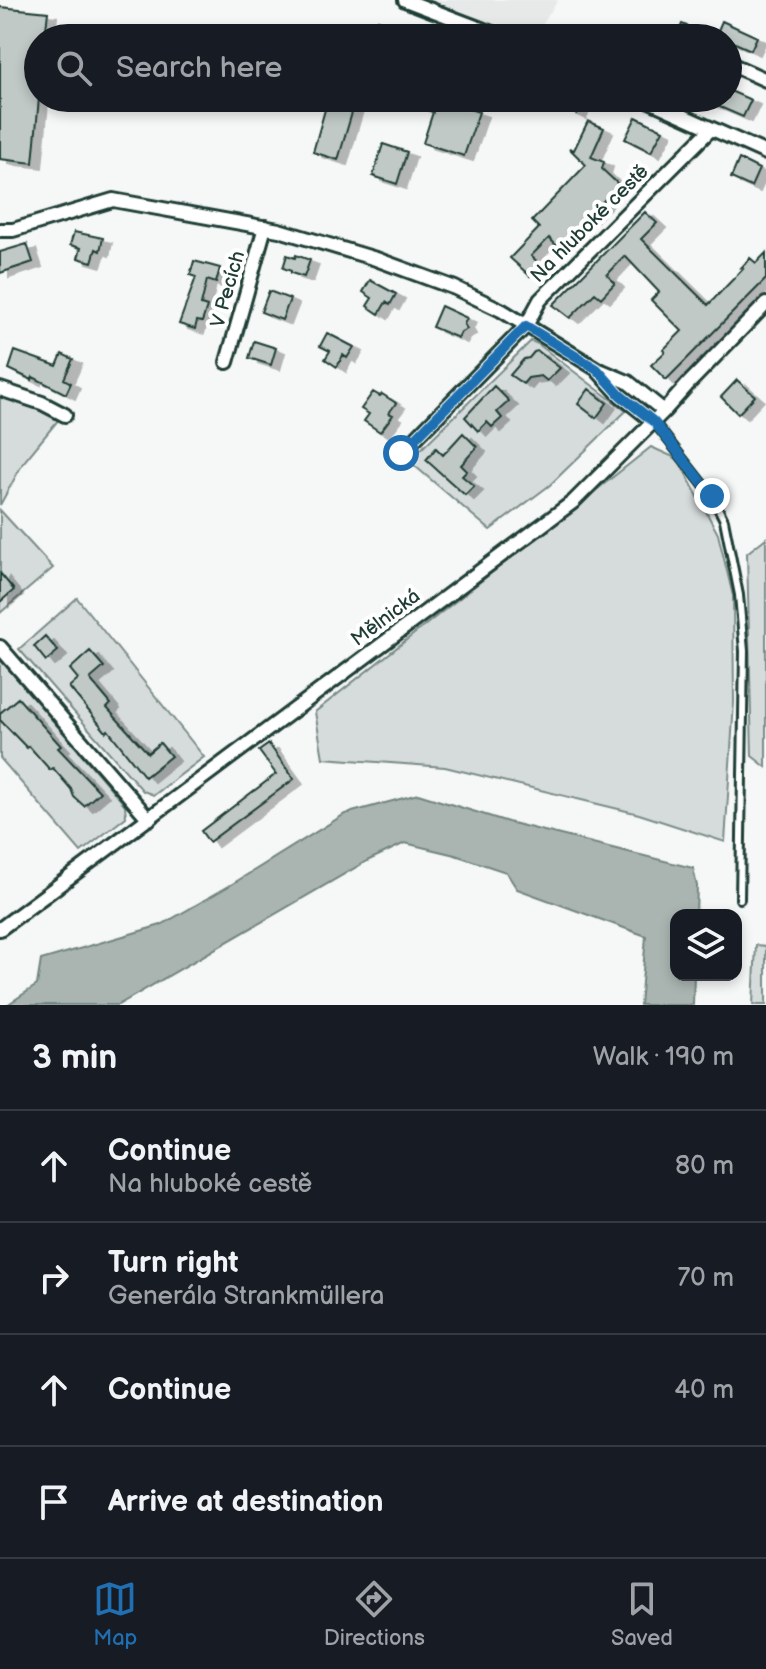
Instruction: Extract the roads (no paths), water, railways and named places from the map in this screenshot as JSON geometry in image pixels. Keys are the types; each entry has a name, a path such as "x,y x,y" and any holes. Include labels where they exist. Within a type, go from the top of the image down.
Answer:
{"street":[{"path":"405,0 468,24"},
{"path":"742,69 766,80"},
{"path":"674,112 766,153"},
{"name":"Na hluboké cestě","path":"401,453 526,326 540,300 711,129"},
{"path":"0,230 13,230 113,200 265,227 376,259 455,288 501,310 597,369 628,382 664,411"},
{"name":"V Pecích","path":"227,362 265,227"},
{"name":"Mělnická","path":"0,929 573,502 766,304"},
{"path":"597,369 620,395 654,422"},
{"path":"0,389 42,403 65,415"},
{"path":"0,647 149,819"}],"lane":[{"path":"654,422 712,496 724,520 739,595 744,651 740,899"}]}
